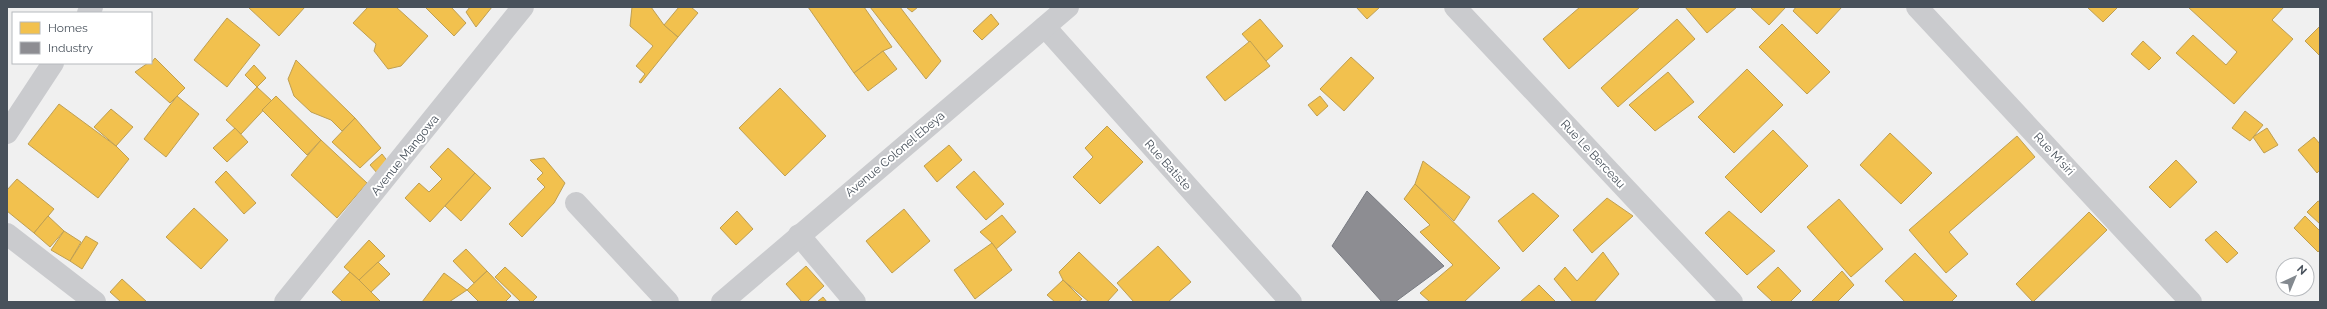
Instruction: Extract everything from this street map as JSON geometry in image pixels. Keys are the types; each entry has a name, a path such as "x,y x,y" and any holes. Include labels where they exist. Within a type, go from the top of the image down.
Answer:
{"street":[{"name":"Avenue Mangowa","path":"285,302 523,7"},
{"name":"Avenue Colonel Ebeya","path":"722,302 1068,7"},
{"name":"Rue Le Berceau","path":"1455,7 1732,302"},
{"name":"Rue M'siri","path":"1917,7 2191,302"},
{"name":"Rue Batiste","path":"1046,27 1291,302"},
{"path":"7,133 52,64"},
{"path":"576,203 668,302"},
{"path":"7,234 95,302"},
{"path":"799,235 855,302"}],"building: Homes":[{"path":"248,7 305,7 279,36"},
{"path":"368,7 396,7 428,36 401,66 388,69 374,51 376,44 353,23"},
{"path":"425,7 451,7 466,23 454,36"},
{"path":"470,7 492,7 476,27 466,12"},
{"path":"632,7 651,7 664,25 678,37 641,83 639,82 645,74 636,66 653,46 630,26"},
{"path":"679,7 691,7 698,13 678,37 664,25"},
{"path":"808,7 864,7 892,47 883,51 854,73"},
{"path":"870,7 900,7 941,61 926,79"},
{"path":"906,7 918,7 912,12"},
{"path":"1356,7 1380,7 1367,19"},
{"path":"1580,7 1640,7 1569,69 1543,39"},
{"path":"1685,7 1737,7 1707,33"},
{"path":"1750,7 1786,7 1769,25"},
{"path":"1796,7 1842,7 1817,34 1793,11"},
{"path":"2087,7 2118,7 2103,22"},
{"path":"2188,7 2284,7 2272,20 2293,39 2234,104 2176,53 2193,35 2226,65 2237,52"},
{"path":"991,14 999,24 982,40 973,31"},
{"path":"227,18 260,45 227,87 194,60"},
{"path":"1260,19 1283,46 1266,61 1242,34"},
{"path":"1677,19 1695,39 1618,107 1601,88"},
{"path":"1782,24 1830,72 1807,94 1759,47"},
{"path":"2320,26 2320,54 2319,55 2305,41"},
{"path":"1250,41 1270,66 1225,101 1206,77"},
{"path":"2143,41 2161,58 2149,70 2131,54"},
{"path":"883,51 897,69 868,91 854,73"},
{"path":"1351,57 1374,78 1344,111 1320,89"},
{"path":"155,58 185,88 170,103 135,72 147,64 152,64"},
{"path":"296,60 355,118 342,131 331,120 311,112 294,96 288,79"},
{"path":"254,65 266,78 257,87 245,75"},
{"path":"1747,69 1783,105 1734,153 1698,117"},
{"path":"1668,72 1694,102 1655,131 1629,105"},
{"path":"257,87 272,101 241,134 226,120"},
{"path":"780,88 826,136 785,176 739,128"},
{"path":"177,96 199,114 166,157 144,139"},
{"path":"276,96 321,140 307,155 262,110"},
{"path":"1320,96 1328,106 1317,116 1308,105"},
{"path":"59,104 116,146 129,159 98,198 28,144"},
{"path":"111,109 133,127 116,146 94,127"},
{"path":"2245,111 2263,125 2250,141 2232,128"},
{"path":"355,118 381,148 360,168 332,142"},
{"path":"1107,126 1143,162 1100,204 1073,177 1093,157 1085,148"},
{"path":"235,128 248,142 227,162 213,148"},
{"path":"2267,128 2278,145 2264,153 2253,137"},
{"path":"1773,130 1808,166 1761,213 1725,177"},
{"path":"1890,133 1932,173 1901,204 1860,165"},
{"path":"2017,136 2035,157 1949,232 1968,254 1946,273 1909,230"},
{"path":"2314,137 2320,144 2320,170 2317,173 2298,150"},
{"path":"321,140 367,183 337,218 291,175"},
{"path":"949,145 962,160 937,182 924,166"},
{"path":"448,148 475,173 430,222 405,198 419,183 429,192 442,179 430,167"},
{"path":"382,154 389,163 378,174 370,165"},
{"path":"544,158 565,183 554,203 522,237 509,224 545,187 537,179 543,173 530,160"},
{"path":"2176,160 2197,182 2170,208 2149,187"},
{"path":"1423,161 1470,197 1454,221 1415,184"},
{"path":"226,171 256,203 244,214 215,182"},
{"path":"974,171 1004,204 986,220 956,187"},
{"path":"475,173 491,188 461,221 445,206"},
{"path":"17,179 54,209 34,233 7,211 7,190"},
{"path":"1415,184 1500,268 1464,302 1430,302 1420,293 1453,265 1420,232 1430,225 1404,199"},
{"path":"1533,193 1559,216 1523,252 1498,221"},
{"path":"1607,198 1633,216 1592,253 1573,230"},
{"path":"1839,199 1883,249 1851,277 1807,227"},
{"path":"2318,201 2320,202 2320,224 2307,212"},
{"path":"194,208 228,240 201,269 166,237"},
{"path":"904,209 930,241 892,273 866,241"},
{"path":"737,211 753,229 736,245 720,228"},
{"path":"1729,211 1775,251 1747,275 1705,233"},
{"path":"2089,212 2107,230 2033,302 2016,284"},
{"path":"1002,215 1016,232 995,250 992,243 980,232"},
{"path":"48,216 64,231 50,247 34,233"},
{"path":"2305,216 2320,231 2320,250 2318,252 2294,228"},
{"path":"64,231 81,242 70,261 51,250"},
{"path":"2216,231 2238,253 2227,263 2205,240"},
{"path":"86,236 98,243 82,269 70,261"},
{"path":"369,240 385,256 359,280 344,267"},
{"path":"992,243 1012,270 975,299 954,270"},
{"path":"1158,246 1191,282 1168,302 1134,302 1117,283"},
{"path":"466,249 487,271 474,283 453,261"},
{"path":"1079,252 1118,290 1107,302 1089,302 1063,280 1059,272"},
{"path":"1603,252 1619,274 1594,302 1573,302 1554,279 1565,267 1577,281"},
{"path":"1915,253 1957,296 1951,302 1905,302 1885,281"},
{"path":"378,262 390,274 370,293 359,280"},
{"path":"806,266 824,286 807,302 802,302 786,284"},
{"path":"505,267 537,297 532,302 521,302 495,277"},
{"path":"1778,267 1801,291 1790,302 1773,302 1757,287"},
{"path":"487,271 511,296 505,302 479,302 467,290"},
{"path":"1842,271 1854,285 1837,302 1811,302"},
{"path":"350,272 381,302 343,302 332,292"},
{"path":"444,273 467,290 449,302 422,302"},
{"path":"122,279 147,302 121,302 110,292"},
{"path":"1063,280 1082,299 1078,302 1055,302 1047,295"},
{"path":"1539,285 1556,302 1520,302"},
{"path":"823,297 827,302 817,302"}],"building: Industry":[{"path":"1367,191 1444,266 1395,302 1382,302 1332,246"}]}
